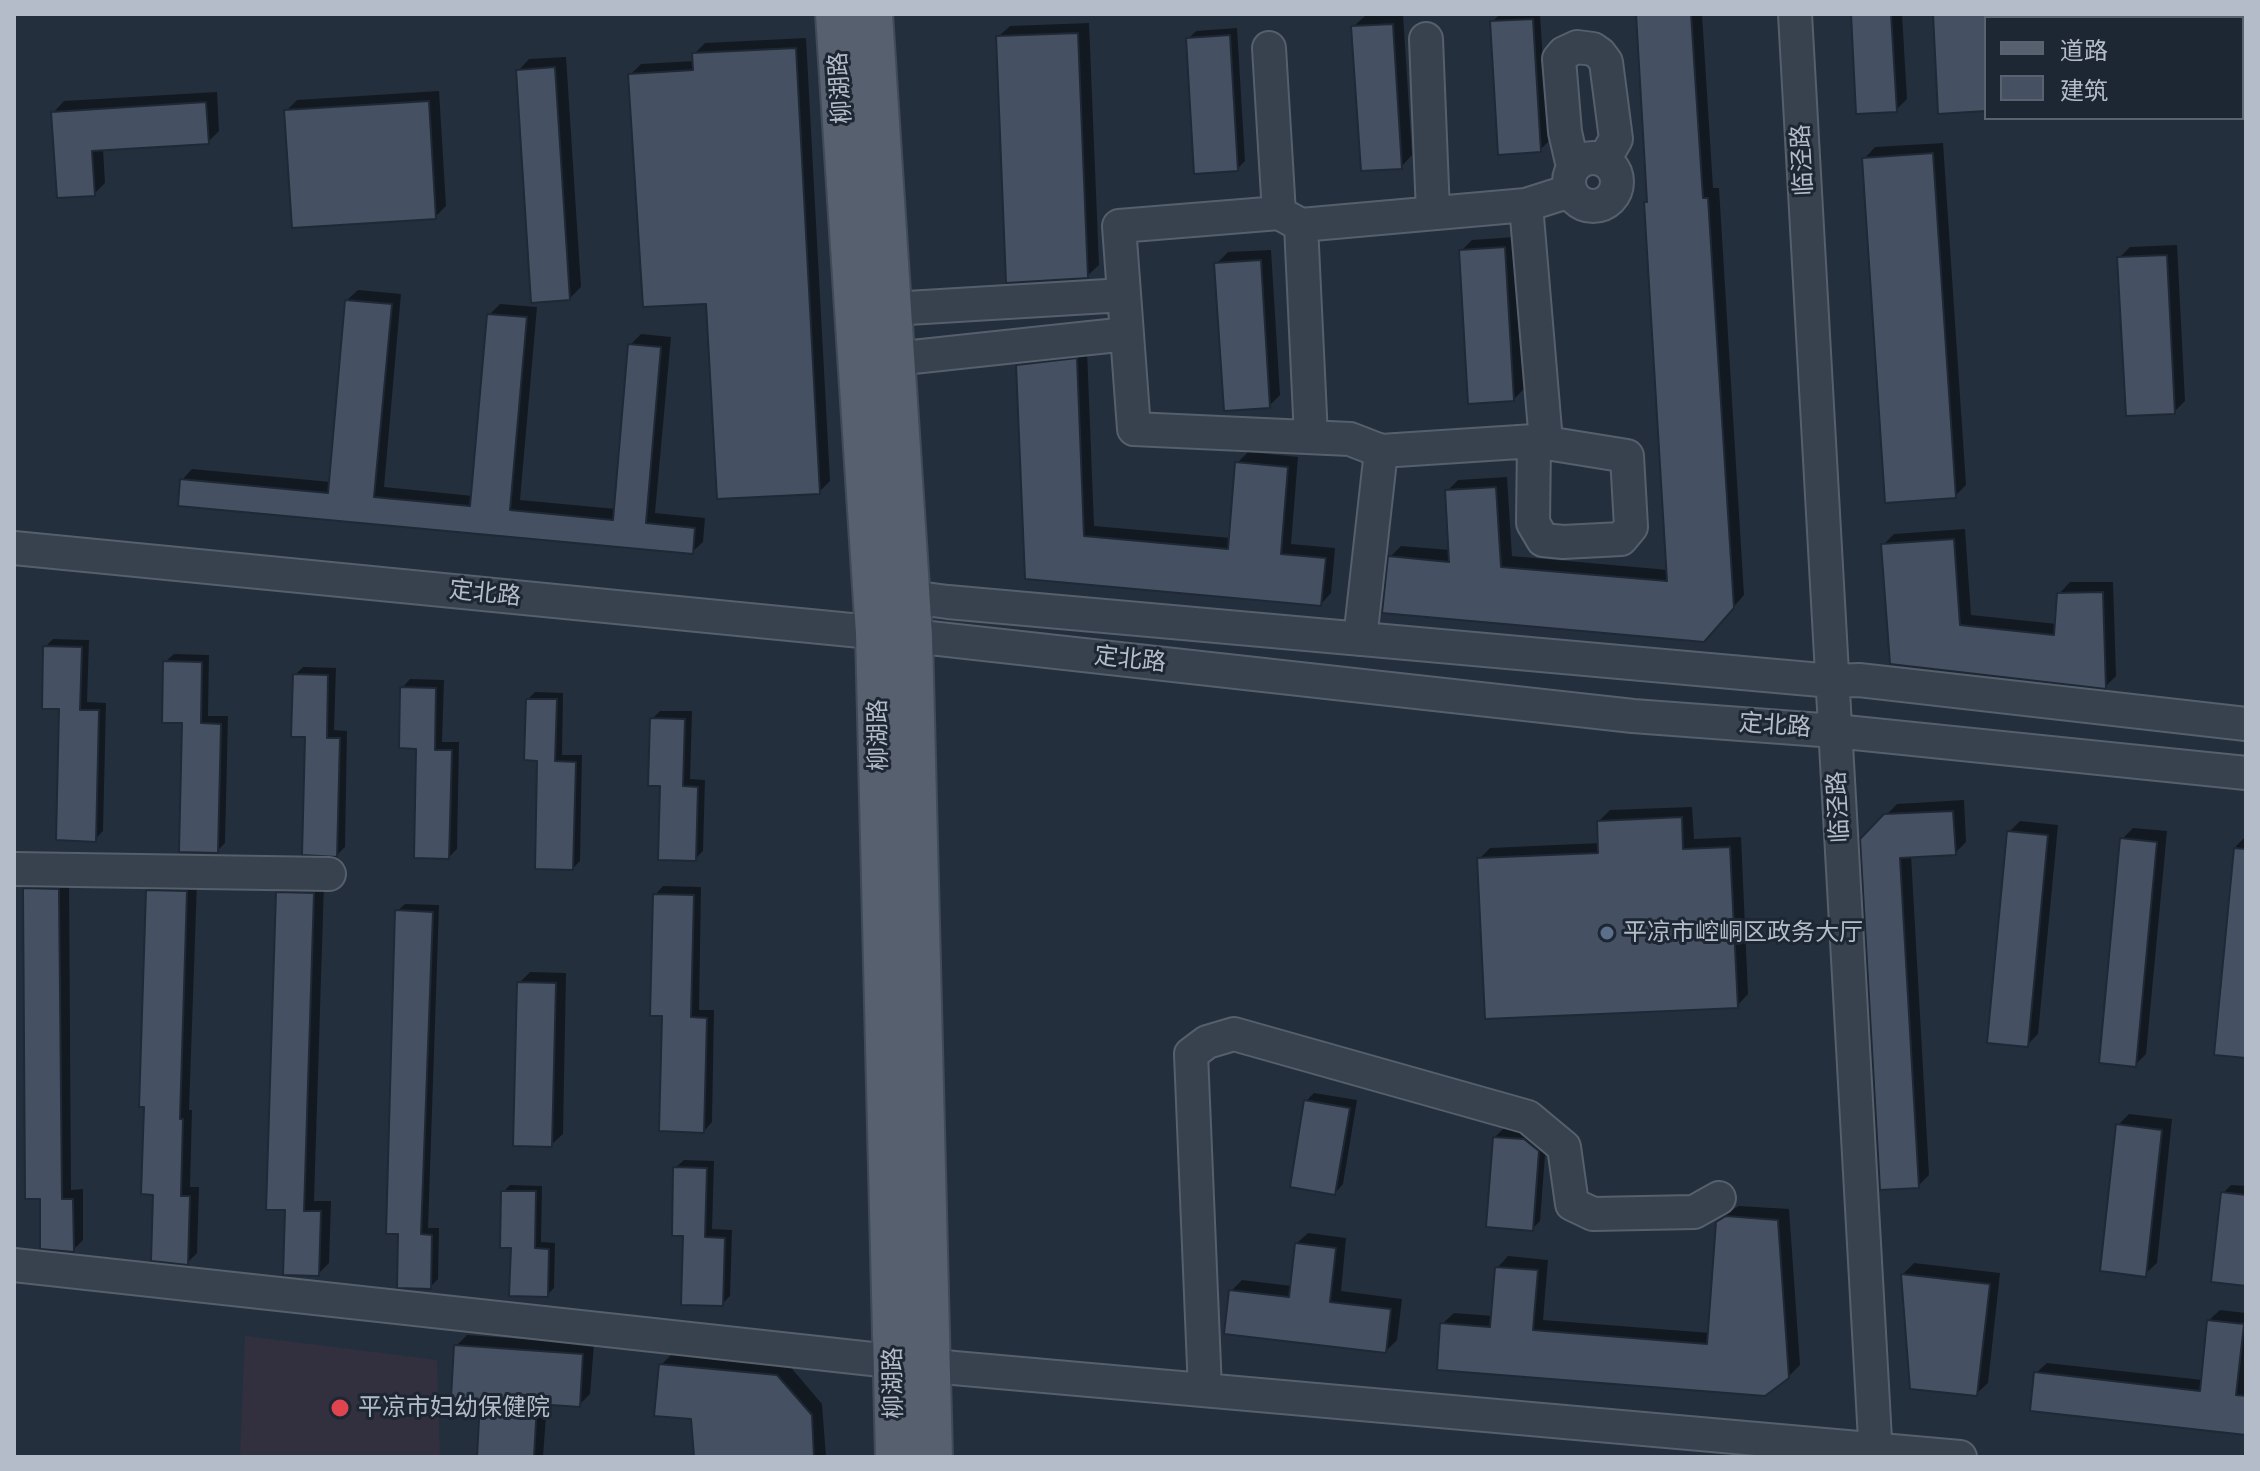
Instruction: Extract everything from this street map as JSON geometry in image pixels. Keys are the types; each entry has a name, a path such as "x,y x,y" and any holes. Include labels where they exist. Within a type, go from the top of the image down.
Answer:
{"main road":[{"name":"柳湖路","path":"836,14 894,634 912,1364 932,1457"},
{"name":"柳湖路","path":"872,14 910,597 894,634"},
{"name":"柳湖路","path":"896,1457 912,1364"}],"street":[{"name":"临泾路","path":"1795,14 1876,1453"},
{"path":"1426,39 1433,213"},
{"path":"1269,48 1290,219 1311,437"},
{"path":"1526,205 1540,442 1381,451 1350,439 1134,429 1119,226 1433,213 1526,205 1582,173"},
{"path":"891,309 1124,295"},
{"path":"894,359 1127,334"},
{"path":"1360,639 1381,451"},
{"name":"定北路","path":"14,548 894,634 1633,716 1835,731 2246,773"},
{"path":"910,597 1832,681 1875,681 2246,724"},
{"path":"14,869 329,874"},
{"path":"1205,1390 1191,1054 1207,1042 1234,1034 1528,1117 1564,1147 1572,1204 1593,1214 1694,1212 1719,1198"},
{"path":"14,1265 912,1364 1876,1453 1960,1457"}],"shaded area":[{"name":"平凉市妇幼保健院","path":"245,1336 437,1360 440,1457 240,1457"}],"building":[{"path":"1636,14 1691,14 1703,198 1708,198 1734,608 1704,642 1382,613 1388,556 1449,562 1445,490 1496,487 1501,567 1667,581"},
{"path":"1851,14 1891,14 1897,112 1856,114"},
{"path":"1933,14 1985,14 1984,111 1938,114"},
{"path":"1533,19 1541,152 1498,155 1490,21"},
{"path":"1393,24 1402,169 1361,171 1351,26"},
{"path":"1078,33 1088,278 1006,283 996,36"},
{"path":"1230,35 1238,171 1194,174 1186,38"},
{"path":"796,48 820,494 717,499 706,304 643,307 628,74 693,70 692,53"},
{"path":"555,67 570,300 531,303 516,70"},
{"path":"429,101 436,219 292,228 284,110"},
{"path":"206,102 209,144 92,151 95,196 57,198 51,112"},
{"path":"1933,153 1956,498 1885,503 1862,158"},
{"path":"1505,247 1514,401 1468,404 1459,250"},
{"path":"2167,255 2175,414 2126,416 2117,257"},
{"path":"1261,260 1270,408 1224,411 1214,263"},
{"path":"345,300 392,304 374,497 470,506 487,314 527,317 510,510 613,520 628,344 661,347 646,523 695,528 693,554 178,506 180,479 328,493"},
{"path":"1077,358 1084,536 1228,549 1235,462 1288,467 1281,554 1326,558 1321,606 1025,579 1016,365"},
{"path":"1954,539 1960,625 2054,635 2057,593 2103,592 2106,689 1890,664 1881,544"},
{"path":"43,646 82,647 80,710 99,710 96,842 56,840 59,709 42,709"},
{"path":"163,661 202,662 201,723 221,724 218,853 179,852 182,723 162,723"},
{"path":"293,674 328,675 327,738 340,738 337,857 302,855 305,737 291,737"},
{"path":"400,687 436,688 435,750 452,750 449,859 414,858 416,749 399,748"},
{"path":"526,699 557,699 555,761 576,762 573,870 535,869 537,761 524,760"},
{"path":"650,718 685,719 683,786 698,787 696,861 658,860 660,786 648,786"},
{"path":"1953,811 1956,855 1900,858 1919,1188 1880,1190 1860,839 1884,814"},
{"name":"平凉市崆峒区政务大厅","path":"1682,817 1683,849 1730,847 1738,1008 1485,1019 1477,858 1598,853 1597,821"},
{"path":"2007,831 2048,835 2028,1047 1987,1043"},
{"path":"2120,838 2157,842 2136,1067 2099,1063"},
{"path":"2234,848 2246,849 2246,1058 2214,1055"},
{"path":"23,888 59,889 62,1199 73,1199 74,1252 40,1249 40,1199 25,1199"},
{"path":"146,890 187,891 180,1119 183,1119 181,1196 190,1196 188,1265 151,1261 153,1195 141,1194 144,1107 139,1107"},
{"path":"276,892 314,893 304,1211 321,1211 319,1276 283,1275 285,1210 266,1210"},
{"path":"653,894 694,895 691,1017 707,1018 704,1133 659,1131 662,1016 650,1016"},
{"path":"395,910 433,912 421,1234 432,1235 431,1289 397,1288 398,1234 386,1234"},
{"path":"517,982 556,983 552,1147 513,1146"},
{"path":"1304,1100 1350,1108 1335,1195 1290,1187"},
{"path":"2116,1124 2162,1130 2146,1277 2100,1271"},
{"path":"1493,1137 1524,1139 1539,1151 1533,1231 1486,1227"},
{"path":"673,1167 707,1168 705,1237 725,1238 723,1306 681,1305 683,1236 672,1236"},
{"path":"501,1191 536,1191 535,1248 549,1249 548,1297 509,1296 511,1248 500,1248"},
{"path":"2221,1192 2246,1195 2246,1286 2211,1282"},
{"path":"1726,1216 1778,1220 1789,1378 1765,1396 1437,1370 1440,1323 1490,1327 1495,1267 1538,1270 1533,1330 1707,1344 1716,1222"},
{"path":"1295,1243 1336,1248 1330,1302 1391,1309 1386,1353 1224,1334 1229,1290 1289,1297"},
{"path":"1901,1274 1990,1284 1977,1396 1910,1389"},
{"path":"2207,1320 2244,1324 2236,1395 2246,1396 2246,1435 2030,1411 2034,1372 2200,1391"},
{"path":"454,1345 583,1354 580,1407 537,1404 534,1457 477,1457 480,1400 451,1398"},
{"path":"659,1364 777,1375 812,1415 814,1457 694,1457 691,1419 654,1416"}],"place":[{"name":"平凉市崆峒区政务大厅","path":"1607,933"},
{"name":"平凉市妇幼保健院","path":"340,1408"}]}
